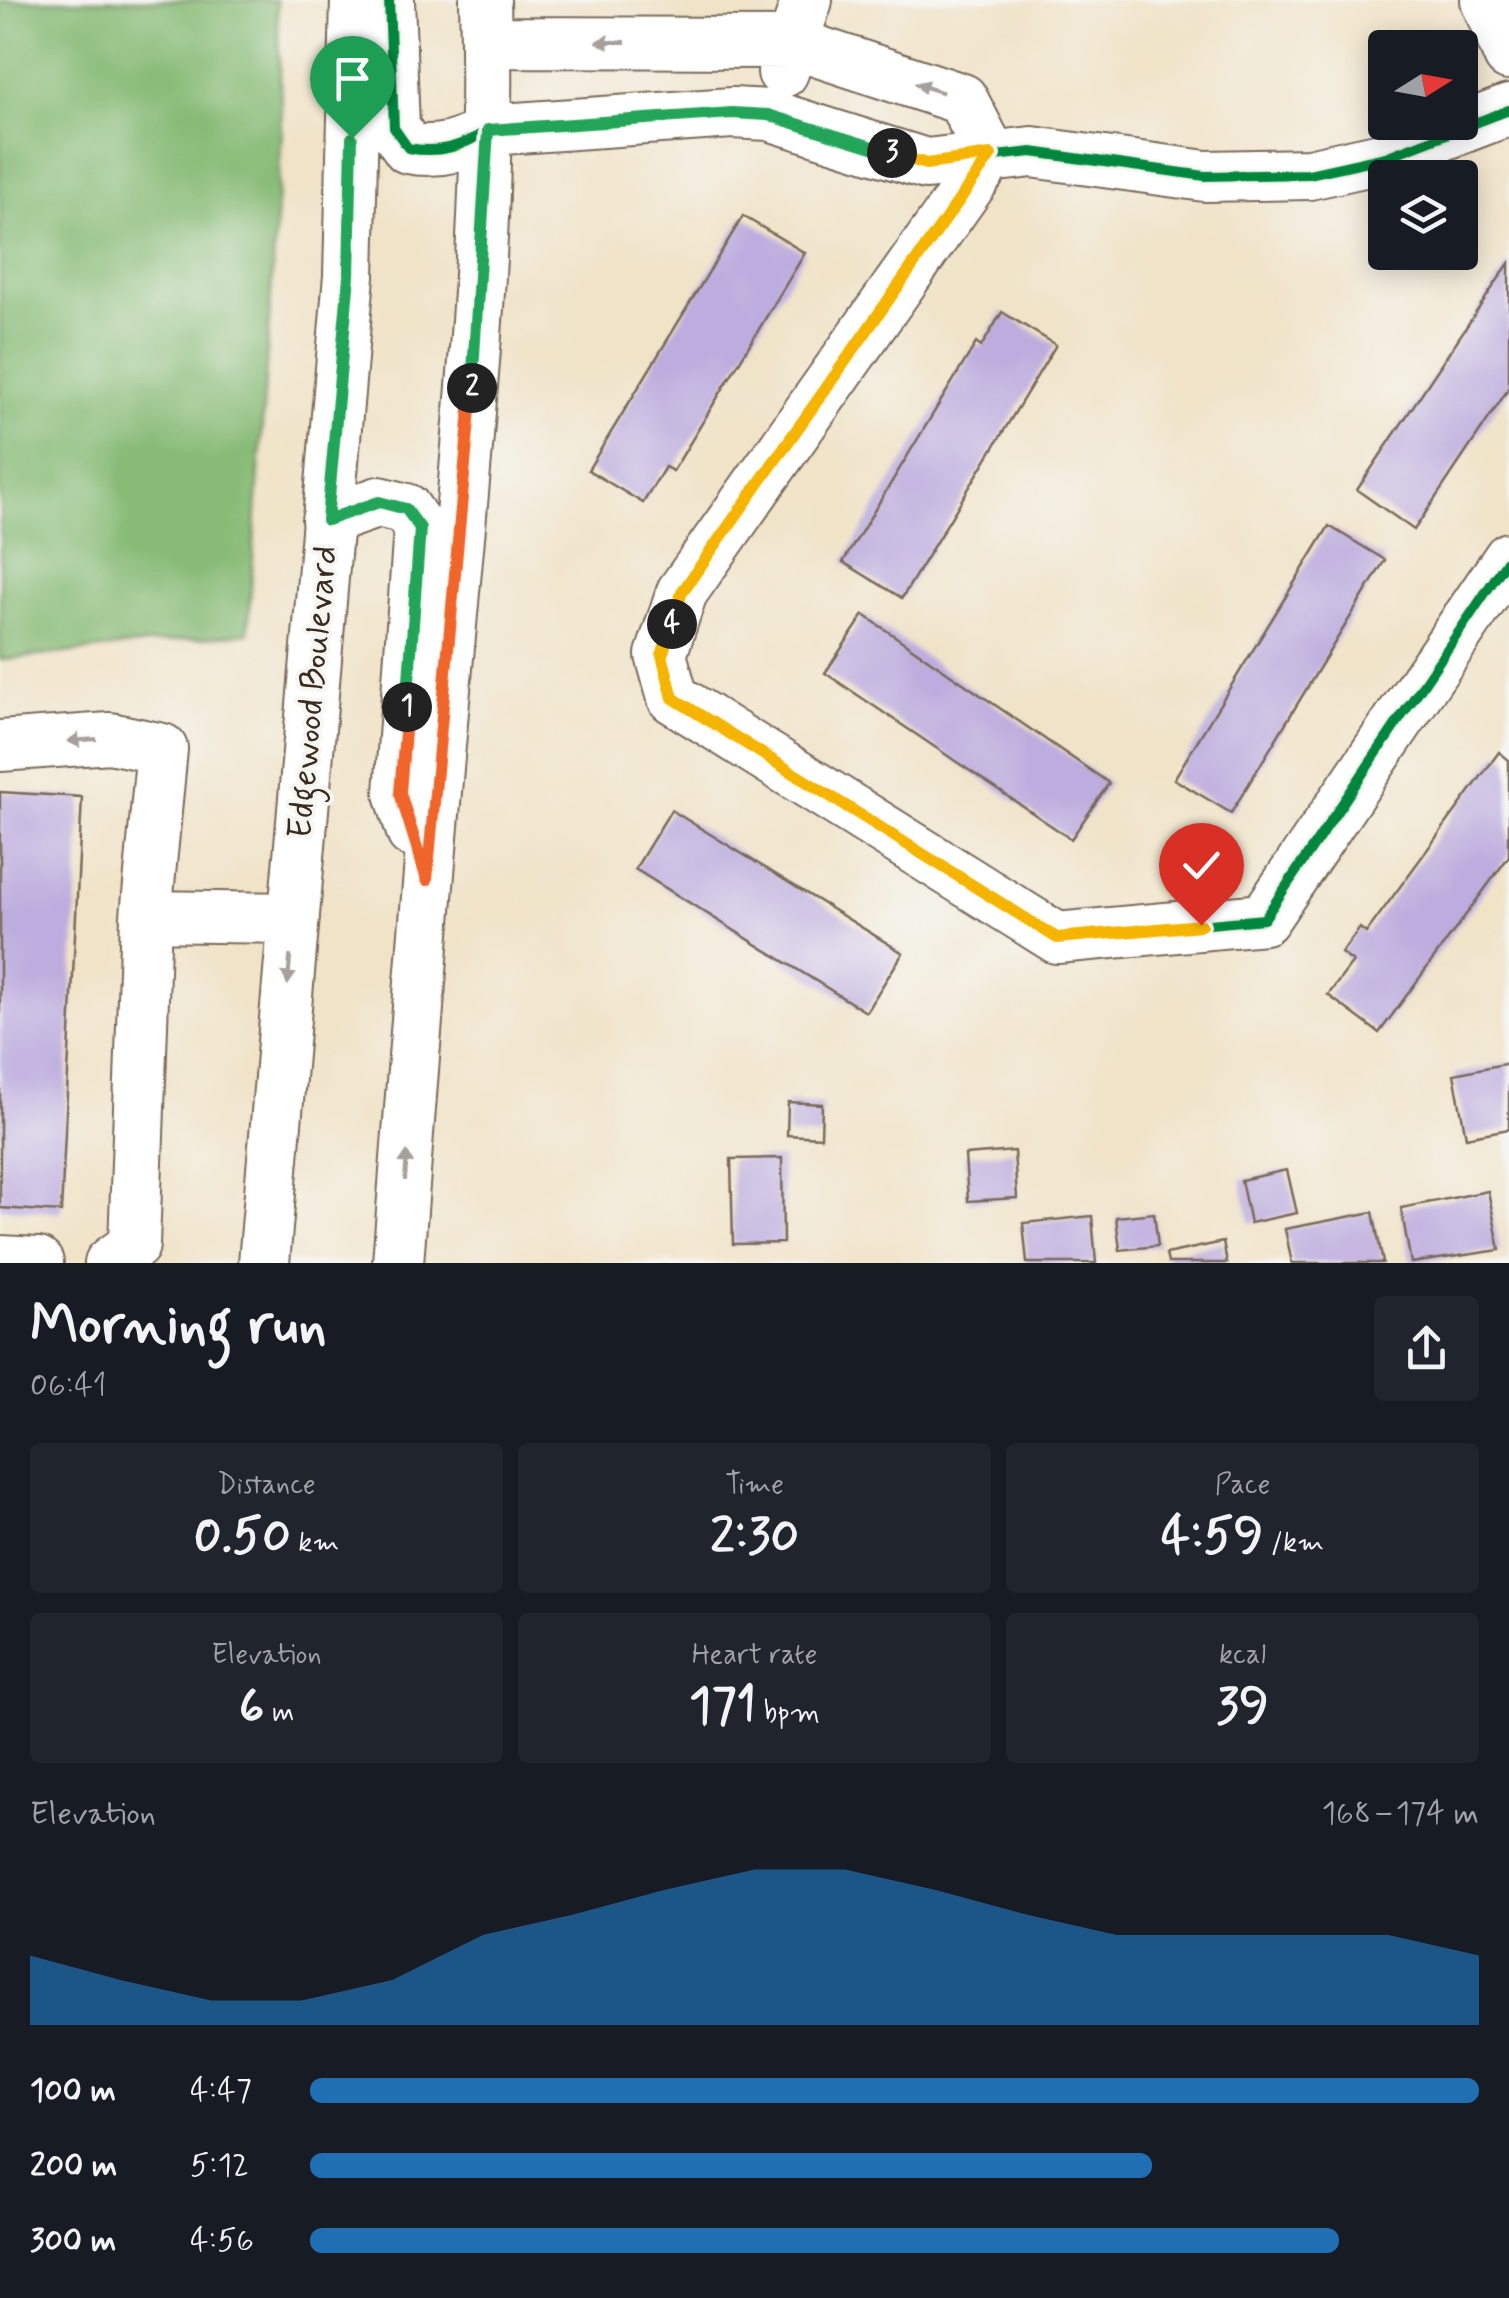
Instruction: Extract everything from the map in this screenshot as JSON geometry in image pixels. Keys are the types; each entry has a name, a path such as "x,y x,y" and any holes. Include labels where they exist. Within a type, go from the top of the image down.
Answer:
{"street":[{"name":"Edgewood Boulevard","path":"264,1263 349,276 356,0"},
{"path":"389,0 394,128 408,148 432,153 471,141 488,130 732,113 768,115 926,164 1032,152 1204,176 1309,174 1386,157 1506,118"},
{"path":"1486,0 1509,55"},
{"path":"398,1263 427,880 478,330 488,130 486,21 800,22 962,99 991,155"},
{"path":"768,115 800,22"},
{"path":"991,155 682,592 662,655 673,698 1057,938 1264,919 1509,558"},
{"path":"327,520 379,502 406,509 420,528 400,793 427,880"},
{"path":"0,746 110,738 162,749 146,916 134,1245 110,1263"},
{"path":"146,916 294,918"},
{"path":"0,1261 38,1263"}],"green space":[{"path":"0,0 277,0 282,131 248,633 0,660"}],"building":[{"path":"743,216 805,253 673,471 665,467 643,503 588,470"},
{"path":"1509,263 1509,388 1414,530 1357,490"},
{"path":"1002,312 1056,345 902,598 843,562 976,343 981,347"},
{"path":"1329,526 1385,560 1231,813 1174,779"},
{"path":"864,615 1109,783 1071,839 825,673"},
{"path":"1499,752 1509,760 1509,856 1379,1033 1328,995 1353,962 1341,953 1360,928 1366,933"},
{"path":"0,792 82,797 61,1212 0,1208"},
{"path":"671,810 903,953 866,1012 635,869"},
{"path":"1509,1063 1509,1129 1466,1137 1454,1074"},
{"path":"788,1102 822,1104 821,1137 787,1135"},
{"path":"1014,1151 1017,1198 968,1201 965,1155"},
{"path":"782,1158 783,1243 733,1244 731,1159"},
{"path":"1287,1170 1297,1213 1250,1223 1241,1180"},
{"path":"1488,1191 1500,1250 1411,1263 1401,1208"},
{"path":"1373,1212 1383,1263 1292,1263 1285,1229"},
{"path":"1154,1213 1158,1246 1120,1250 1116,1217"},
{"path":"1092,1216 1096,1263 1027,1263 1023,1223"},
{"path":"1223,1242 1227,1263 1168,1263 1166,1254"}],"cycle path":[{"path":"389,0 394,128 408,148 419,150 450,148 488,130 732,113 769,115 926,164 1032,152 1205,176 1309,174 1386,157 1509,110"},
{"path":"991,155 682,592 661,655 673,698 1057,938 1264,919 1509,558"}],"route":[{"path":"352,138 349,276 327,520 379,502 406,509 420,528 400,793 427,880 478,330 488,130 732,113 768,115 926,164 991,155 682,592 662,655 673,698 1057,938 1201,925"}]}
